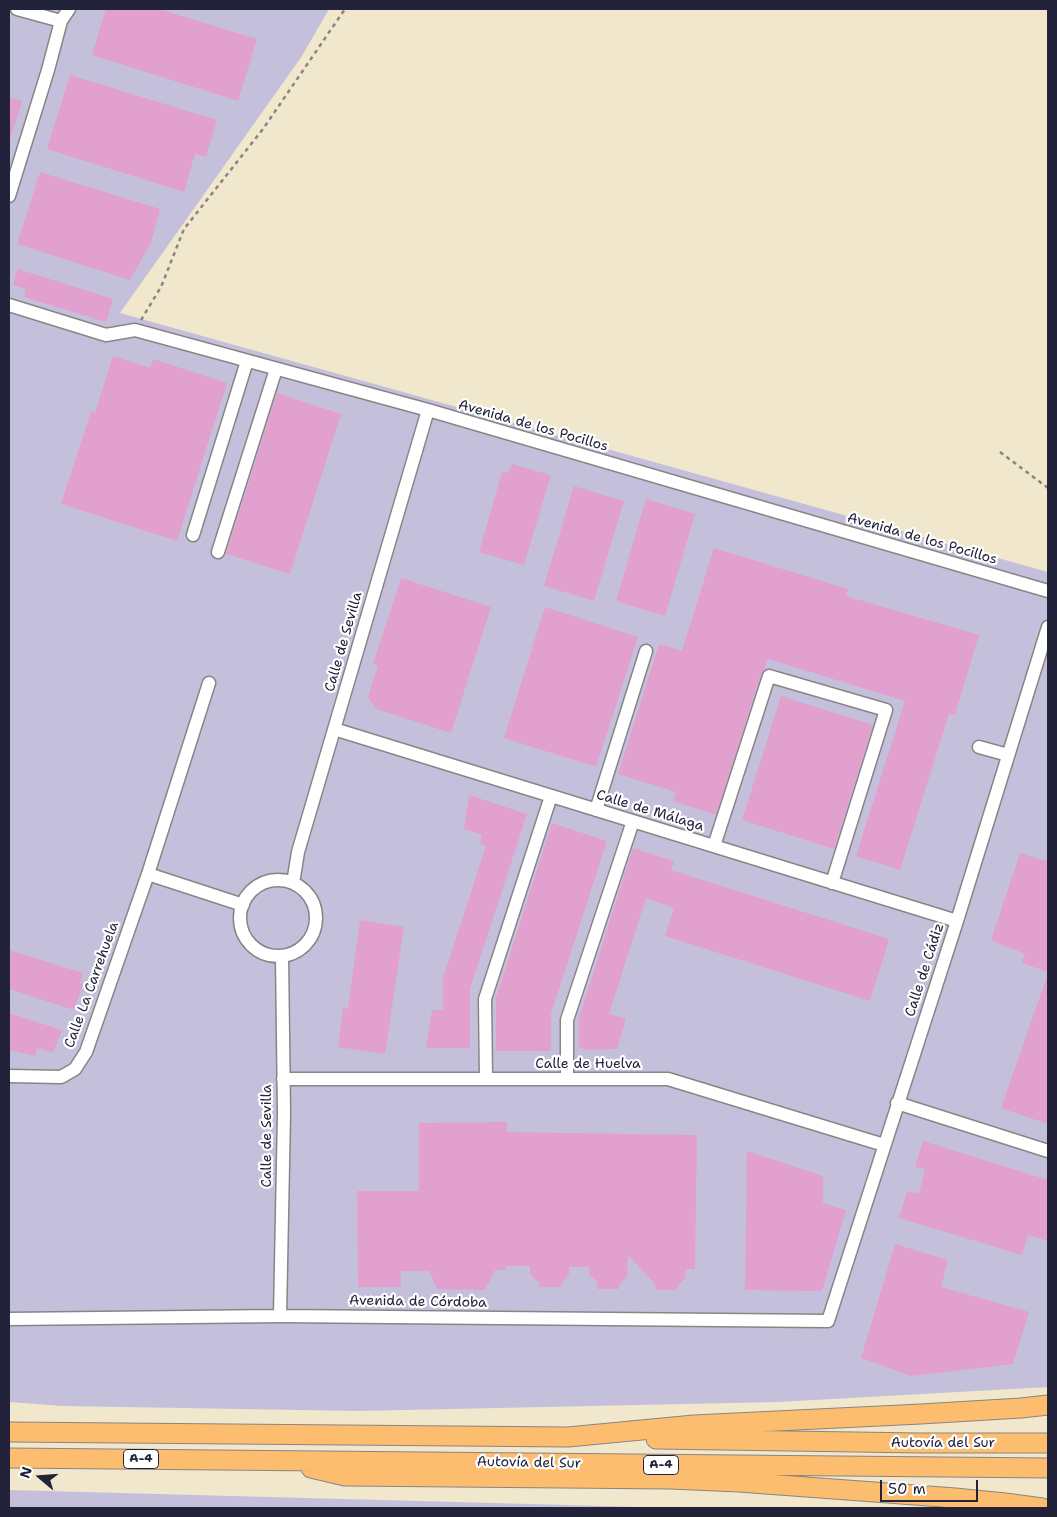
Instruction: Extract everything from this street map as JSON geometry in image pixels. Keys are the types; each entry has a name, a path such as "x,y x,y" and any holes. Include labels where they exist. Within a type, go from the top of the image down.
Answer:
{"highway":[{"path":"568,1437 694,1425 921,1414 1048,1405"},
{"path":"9,1425 48,1433"},
{"name":"A-4","path":"9,1432 568,1437"},
{"name":"Autovía del Sur","path":"568,1437 1048,1444"},
{"name":"Autovía del Sur","path":"9,1458 1048,1468"},
{"path":"274,1460 344,1476 670,1478 905,1494 1042,1508"}],"street":[{"path":"17,9 61,21"},
{"path":"9,196 61,21 69,9"},
{"name":"Avenida de los Pocillos","path":"9,305 106,335 135,330 428,410 1048,591"},
{"path":"193,535 246,361"},
{"path":"218,552 276,369"},
{"name":"Calle de Sevilla","path":"293,883 298,852 428,410"},
{"name":"Calle de Cádiz","path":"828,1321 957,920 1048,627"},
{"path":"596,810 646,651"},
{"path":"714,846 769,676 886,710 832,883"},
{"name":"Calle La Carrehuela","path":"9,1076 61,1077 75,1069 86,1052 148,874 209,684"},
{"name":"Calle de Málaga","path":"334,729 957,920"},
{"path":"979,747 1008,755"},
{"path":"486,1079 485,999 551,796"},
{"path":"567,1079 567,1020 633,821"},
{"path":"148,874 243,905"},
{"path":"276,880 293,883 304,889 316,911 316,924 312,936 305,946 294,953 271,956 260,952 251,945 244,935 240,913 243,905 250,893 259,885 276,880"},
{"name":"Calle de Sevilla","path":"280,1316 284,1113 282,1079 282,956"},
{"name":"Calle de Huelva","path":"282,1079 668,1079 884,1145"},
{"path":"897,1103 1048,1151"},
{"name":"Avenida de Córdoba","path":"9,1319 280,1316 828,1321"}],"path":[{"path":"135,330 161,287 184,229 263,129 345,9"},
{"path":"1000,452 1048,488"}],"shaded area":[{"path":"9,9 329,9 302,56 120,313 1048,572 1048,1387 778,1402 358,1411 63,1406 9,1402"},
{"path":"9,1490 679,1508 9,1508"}],"building":[{"path":"106,9 159,9 257,39 238,101 92,55"},
{"path":"70,75 217,120 206,157 195,154 184,192 47,149"},
{"path":"9,97 22,101 11,137 9,137"},
{"path":"40,172 160,209 151,243 130,280 17,244"},
{"path":"18,269 113,299 106,322 24,297 26,289 13,285"},
{"path":"113,356 150,368 153,359 227,383 177,541 61,504 91,411 95,413"},
{"path":"277,393 341,414 290,574 226,554"},
{"path":"512,464 551,475 524,565 479,552 502,472 508,473"},
{"path":"574,486 624,501 594,601 544,586"},
{"path":"646,499 695,514 665,616 616,601"},
{"path":"714,548 848,589 846,596 979,635 955,715 949,714 900,870 856,856 905,701 768,659 761,674 716,815 673,801 676,792 618,774 659,644 682,651"},
{"path":"401,578 491,607 451,733 376,709 368,697 378,666 373,664"},
{"path":"545,607 638,637 596,767 504,738"},
{"path":"781,696 873,725 834,849 742,820"},
{"path":"469,795 527,814 470,989 470,1048 426,1048 432,1010 443,1010 443,978 486,846 480,844 482,835 464,829"},
{"path":"552,823 607,841 551,1014 551,1051 496,1051 496,998"},
{"path":"633,848 674,861 671,870 889,939 870,1001 665,936 674,908 646,898 609,1014 626,1019 617,1049 586,1050 579,1047 579,1018"},
{"path":"1020,853 1048,862 1048,972 1022,963 1025,954 991,940"},
{"path":"360,920 404,927 385,1054 338,1047 343,1008 348,1009"},
{"path":"9,950 83,973 80,983 83,984 74,1010 9,989"},
{"path":"1048,977 1048,1124 1001,1108"},
{"path":"9,1013 62,1030 53,1053 37,1048 35,1056 9,1050"},
{"path":"507,1122 507,1132 697,1135 695,1269 685,1269 685,1278 677,1287 677,1290 655,1290 655,1284 628,1255 627,1277 619,1285 619,1289 597,1289 597,1282 589,1274 589,1267 569,1267 569,1275 561,1283 561,1287 539,1287 539,1283 530,1274 530,1266 506,1266 506,1270 495,1270 485,1290 437,1289 429,1271 401,1271 401,1287 358,1287 357,1191 419,1191 419,1123"},
{"path":"923,1141 1048,1180 1048,1241 1028,1235 1022,1255 899,1218 907,1191 919,1194 925,1169 915,1167"},
{"path":"747,1151 823,1176 823,1203 846,1210 822,1291 745,1290"},
{"path":"895,1244 948,1260 941,1287 1029,1312 1013,1364 911,1376 861,1358"}]}
